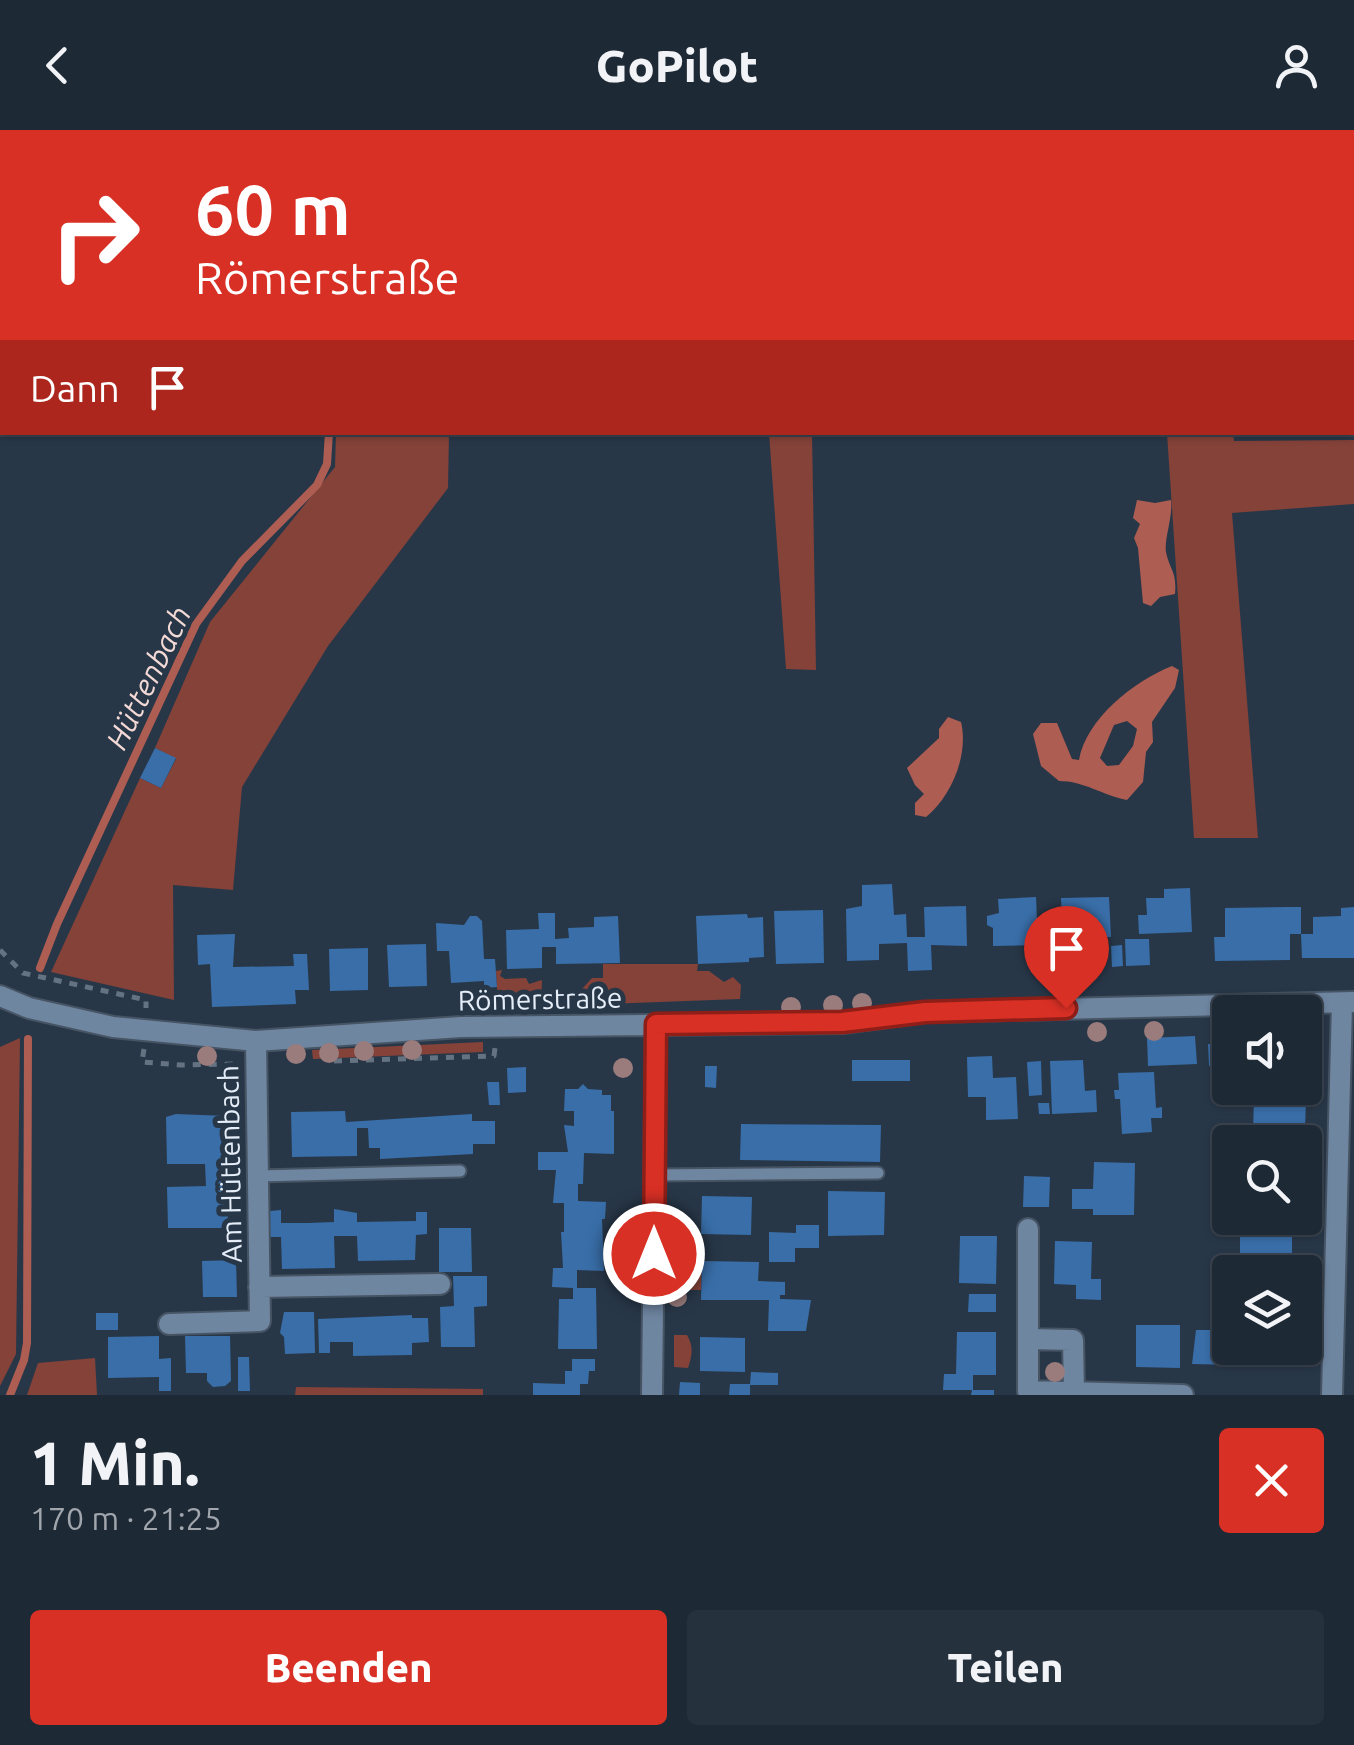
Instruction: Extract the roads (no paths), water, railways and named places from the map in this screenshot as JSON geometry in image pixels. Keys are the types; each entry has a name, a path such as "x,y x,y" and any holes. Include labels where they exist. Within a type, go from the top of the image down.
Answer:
{"street":[{"name":"Römerstraße","path":"0,996 30,1008 145,1031 256,1040 461,1028 842,1022 925,1012 1348,1002"},
{"path":"1332,1395 1348,1002"},
{"path":"652,1395 656,1024"},
{"name":"Am Hüttenbach","path":"169,1324 260,1321 256,1040"},
{"path":"1028,1229 1028,1391 1183,1395"},
{"name":"Am Hüttenbach","path":"259,1286 440,1284"},
{"path":"1028,1338 1073,1340 1074,1393"}],"lane":[{"path":"258,1176 460,1170"},
{"path":"655,1175 878,1173"}],"waterway":[{"name":"Hüttenbach","path":"40,968 196,624 242,561 317,485 327,464 329,435"},
{"name":"Hüttenbach","path":"10,1395 27,1343 28,1039"}]}
